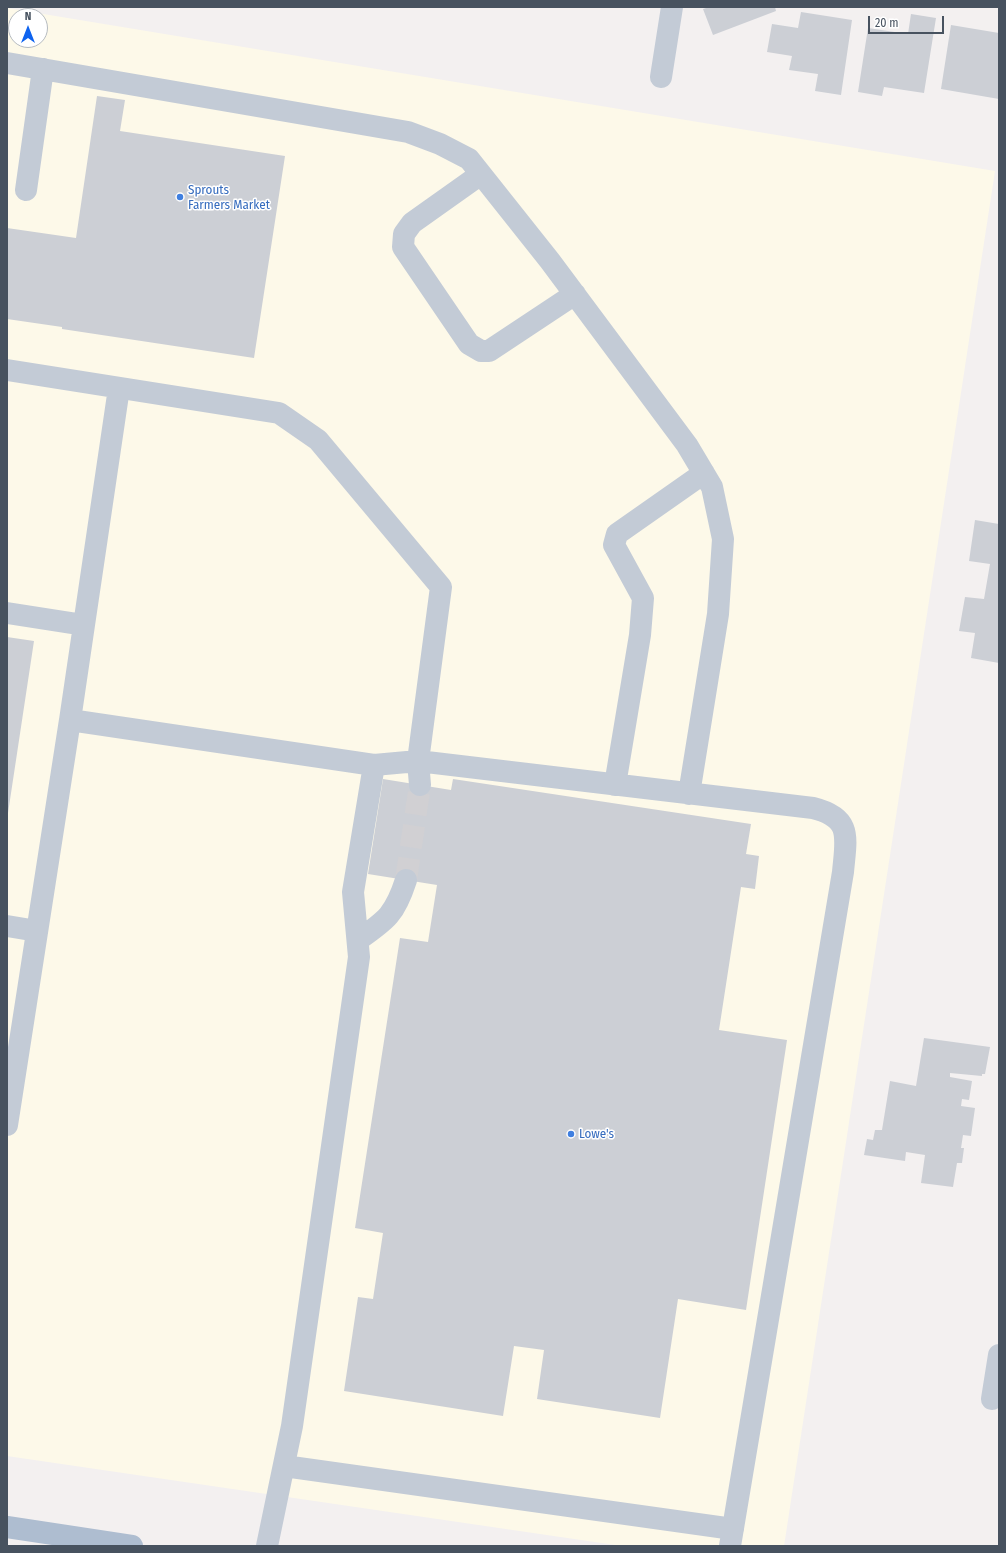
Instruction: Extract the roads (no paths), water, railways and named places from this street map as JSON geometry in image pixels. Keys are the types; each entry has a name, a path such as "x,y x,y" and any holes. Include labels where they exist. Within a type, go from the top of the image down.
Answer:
{"main road":[{"path":"7,1527 132,1546"}],"street":[{"path":"661,77 672,7"},
{"path":"7,63 408,132 440,144 469,159 575,294 687,445 712,486 723,539 718,614 689,794"},
{"path":"26,190 44,69"},
{"path":"481,174 412,223 404,234 403,247 469,344 482,351 489,351 575,294"},
{"path":"7,370 279,413 318,440 441,586 418,761 420,785"},
{"path":"7,1125 70,720 118,388"},
{"path":"615,785 640,636 643,598 614,546 617,534 704,473"},
{"path":"7,613 84,625"},
{"path":"70,720 374,765 418,761 813,808 830,812 843,826 846,840 843,872 732,1537 284,1466"},
{"path":"267,1546 292,1426 359,957 353,892 374,765"},
{"path":"358,940 387,918 399,903 406,880"},
{"path":"7,926 37,931"},
{"path":"992,1399 999,1355"}],"tunnel":[{"path":"406,880 420,785"}],"place":[{"name":"Sprouts Farmers Market","path":"180,197"},
{"name":"Lowe's","path":"571,1134"}]}
